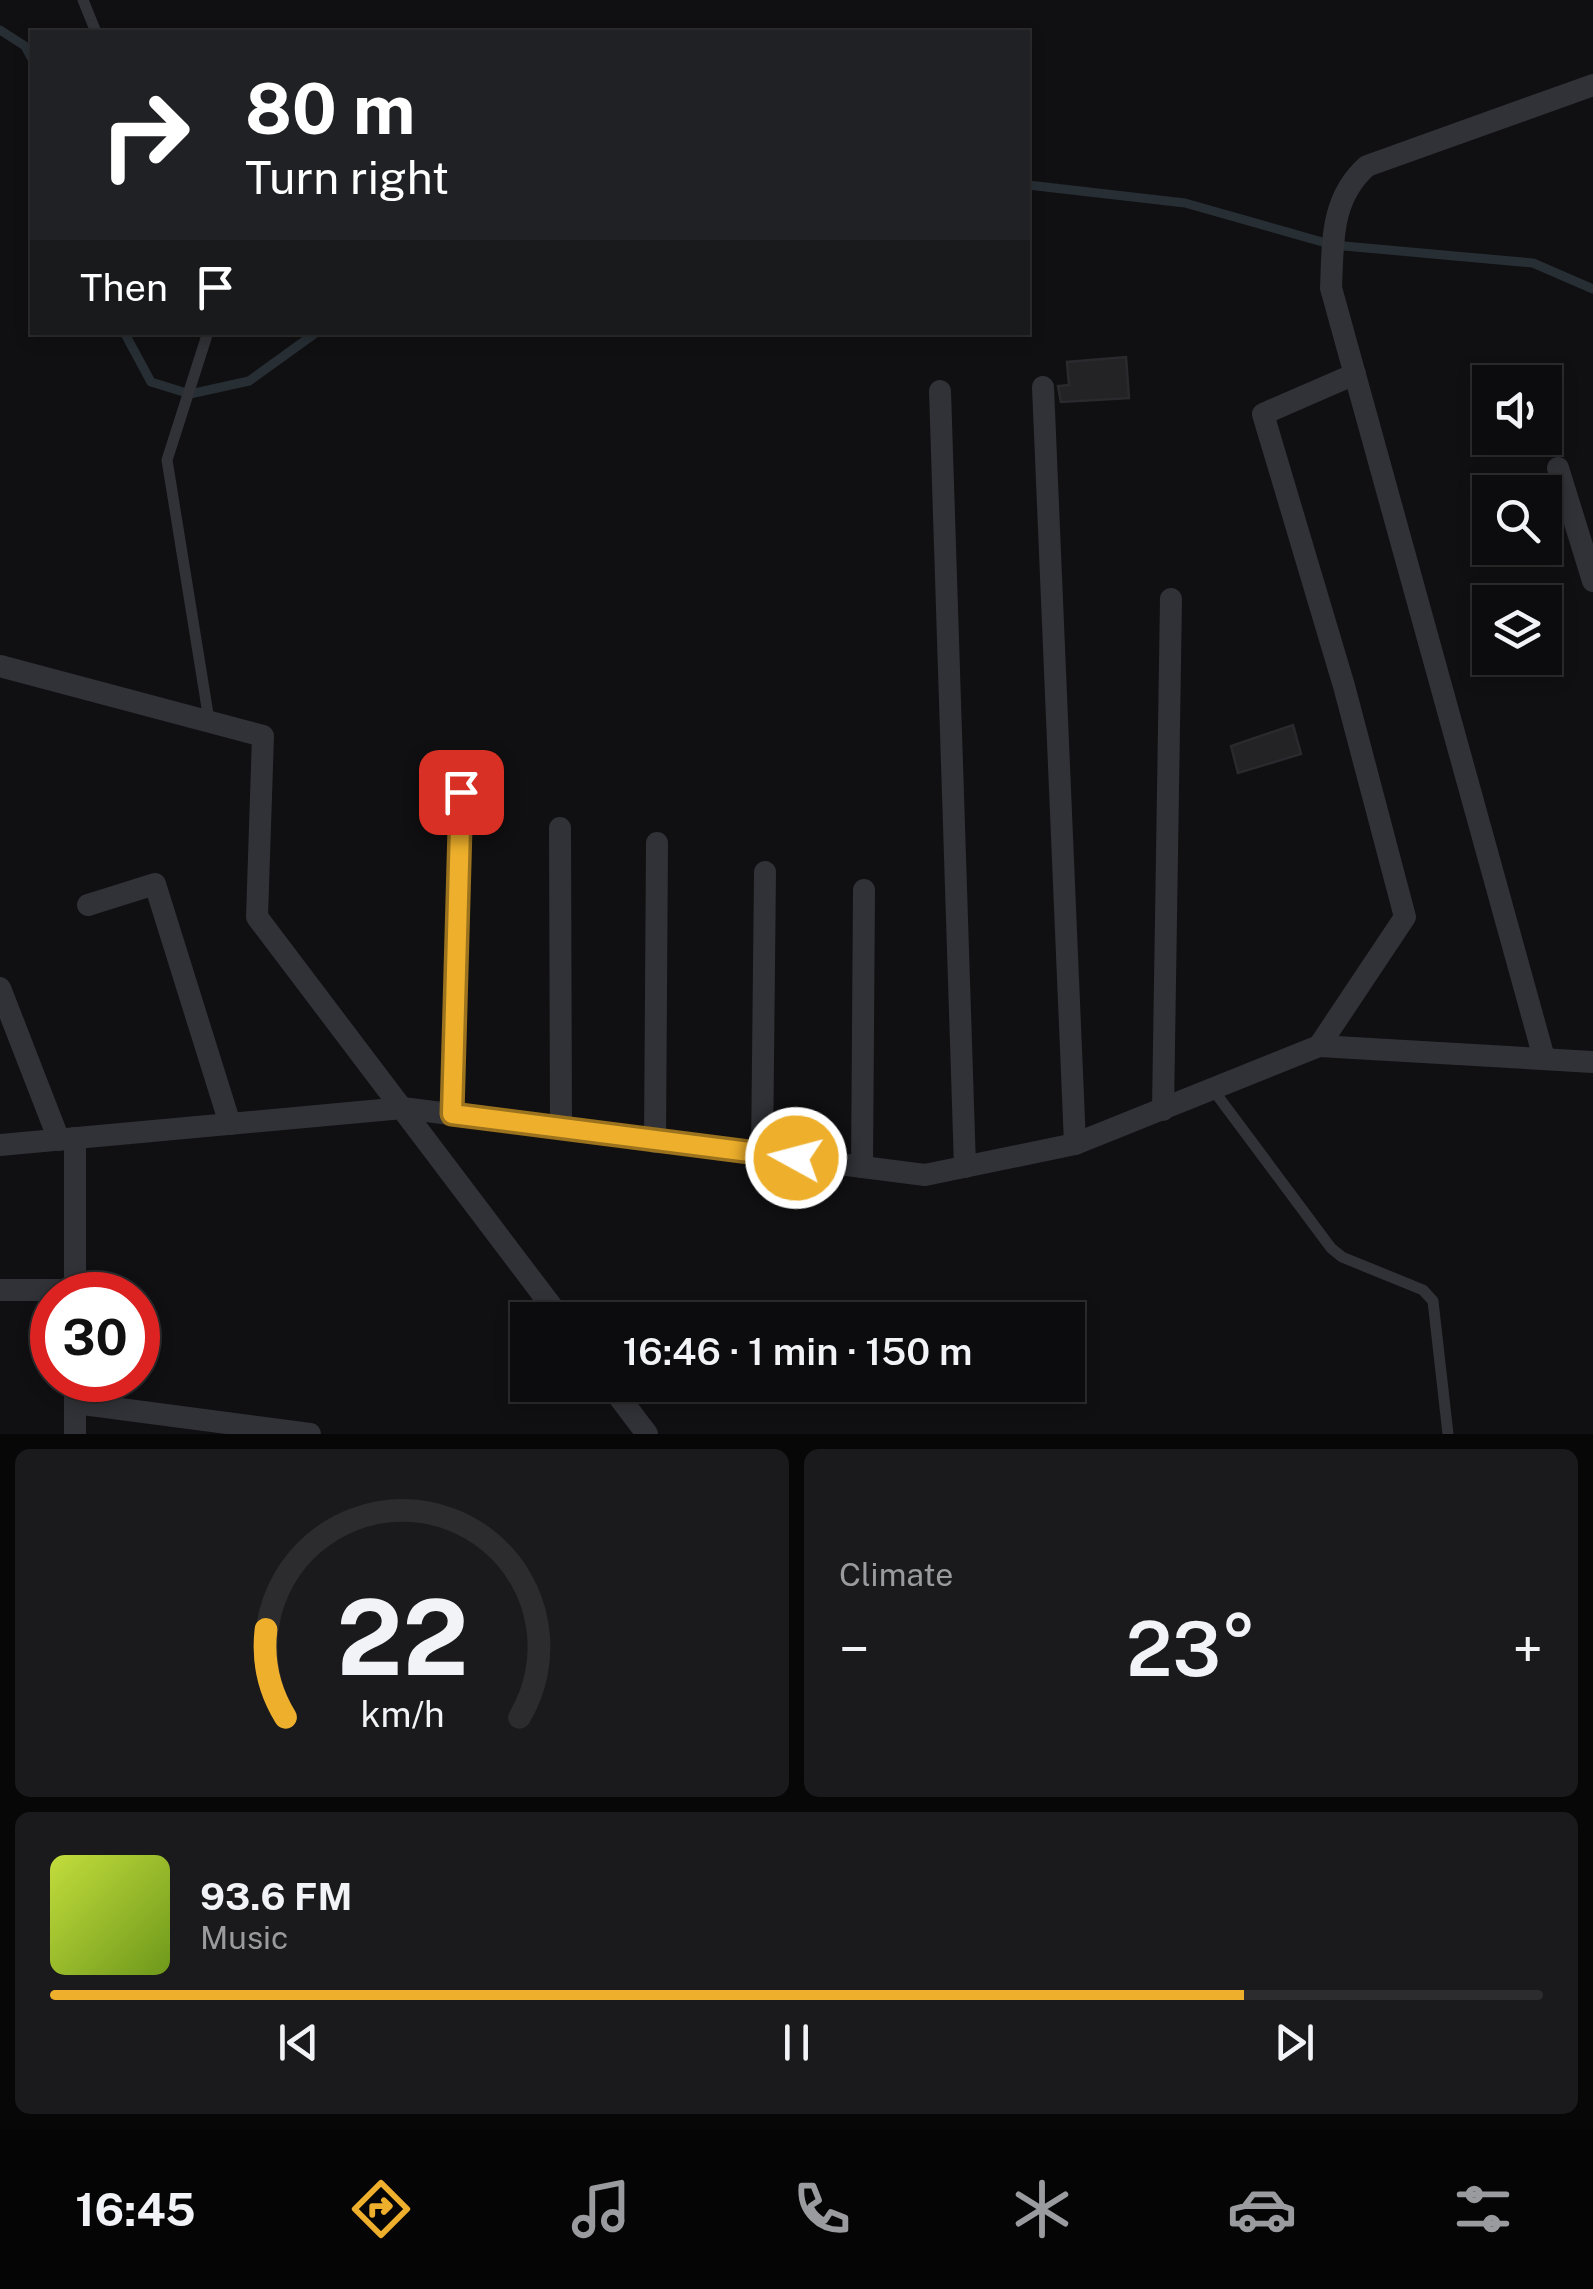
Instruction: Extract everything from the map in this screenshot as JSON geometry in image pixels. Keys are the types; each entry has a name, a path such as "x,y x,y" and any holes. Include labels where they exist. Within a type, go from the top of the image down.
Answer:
{"street":[{"path":"1544,1058 1331,288 1335,216 1350,184 1376,161 1593,85"},
{"path":"1319,1046 1406,917 1344,686 1263,414 1355,374"},
{"path":"1043,387 1075,1144"},
{"path":"940,391 965,1166"},
{"path":"1558,468 1593,582"},
{"path":"1163,1110 1171,600"},
{"path":"0,666 262,736 257,917 548,1302"},
{"path":"452,1114 461,792"},
{"path":"560,828 561,1130"},
{"path":"655,1142 657,843"},
{"path":"762,1154 765,872"},
{"path":"88,906 155,884 230,1124"},
{"path":"862,1167 864,890"},
{"path":"0,988 67,1139 74,1272"},
{"path":"0,1145 403,1108 925,1175 1075,1144 1319,1046 1593,1062"},
{"path":"0,1290 30,1291"},
{"path":"75,1434 76,1402"},
{"path":"132,1402 310,1434"},
{"path":"623,1402 647,1434"}],"lane":[{"path":"83,0 95,30"},
{"path":"207,335 170,443 167,483 209,720"},
{"path":"1214,1090 1331,1248 1429,1294 1436,1310 1448,1434"}],"building":[{"path":"1126,357 1129,398 1061,402 1058,386 1069,385 1067,362"},
{"path":"1293,725 1301,754 1238,773 1231,746"}],"waterway":[{"path":"0,30 25,46 30,55"},
{"path":"1030,185 1185,203 1333,245 1533,263 1593,289"},
{"path":"126,335 151,382 190,394 249,381 313,335"}],"route":[{"path":"461,792 452,1114 796,1158"}]}
